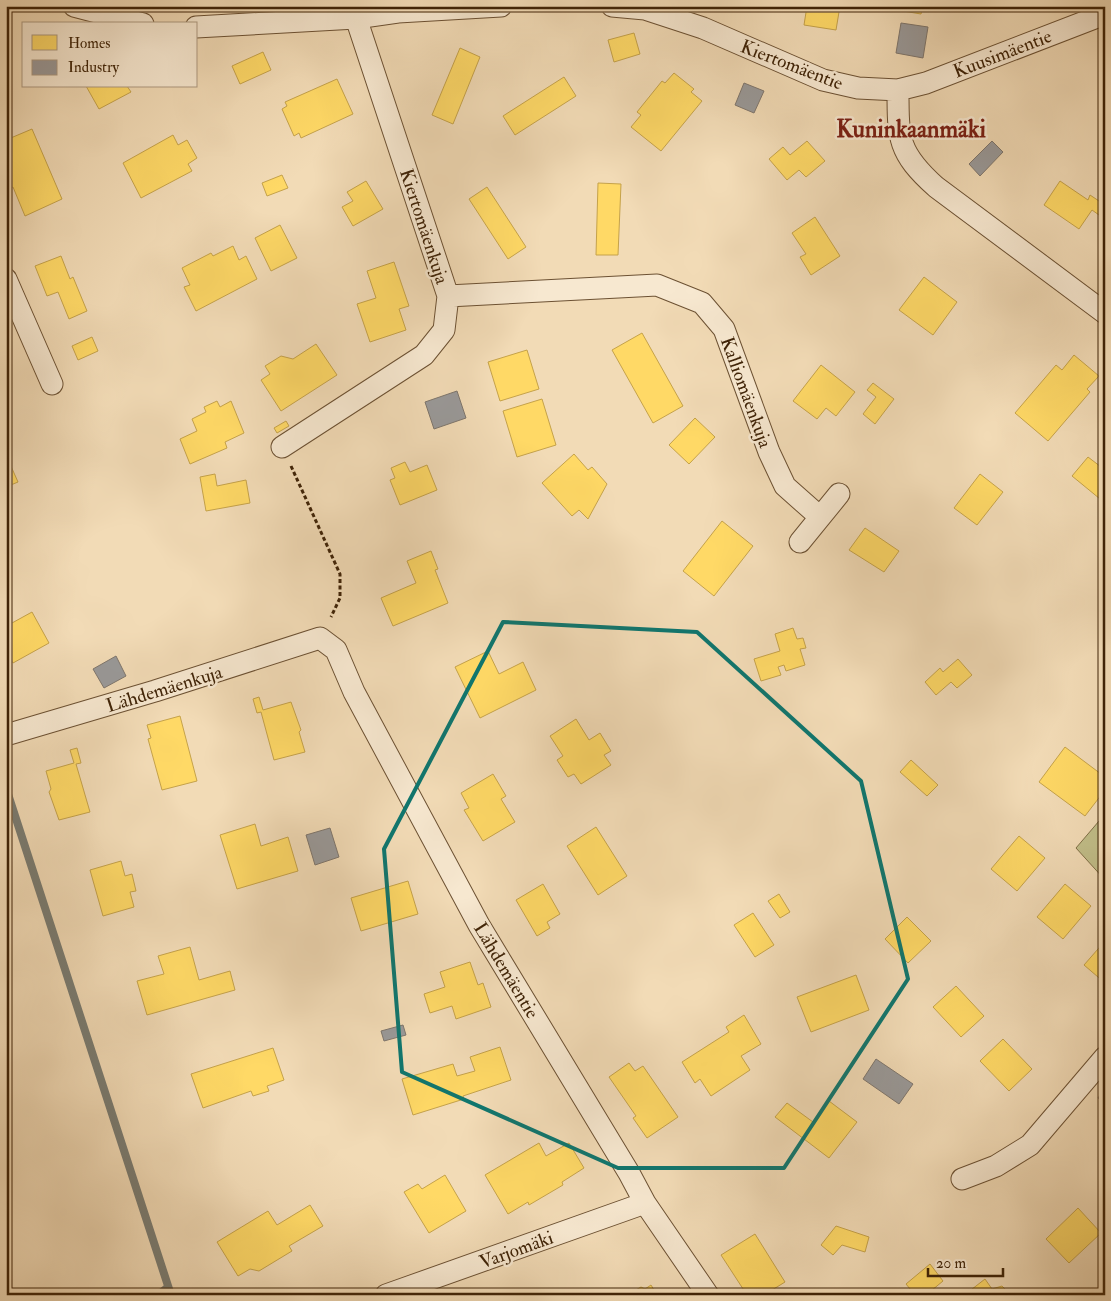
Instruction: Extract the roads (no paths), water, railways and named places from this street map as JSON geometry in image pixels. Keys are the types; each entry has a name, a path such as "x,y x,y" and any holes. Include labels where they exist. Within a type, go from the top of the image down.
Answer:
{"street":[{"path":"74,6 135,22"},
{"path":"198,27 356,18 398,12 501,6"},
{"name":"Kiertomäentie","path":"612,6 645,9 703,28 823,80 858,88 898,90"},
{"name":"Kuusimäentie","path":"898,90 926,83 1105,14"},
{"name":"Kiertomäenkuja","path":"282,447 424,355 444,330 448,296 356,18"},
{"path":"898,90 899,133 904,151 916,170 1105,313"},
{"path":"6,279 52,384"},
{"name":"Kalliomäenkuja","path":"448,296 658,285 702,304 724,329 770,452 785,486 820,518"},
{"path":"800,542 839,494"},
{"name":"Lähdemäenkuja","path":"6,735 155,691 320,638"},
{"name":"Lähdemäentie","path":"320,638 336,650 354,692 479,925 645,1203 708,1295"},
{"path":"962,1179 996,1166 1030,1145 1105,1057"},
{"name":"Varjomäki","path":"386,1295 645,1203"}],"waterway":[{"path":"6,788 171,1295"},
{"path":"158,1295 168,1287"}],"district":[{"name":"Kuninkaanmäki","path":"911,129"}]}
